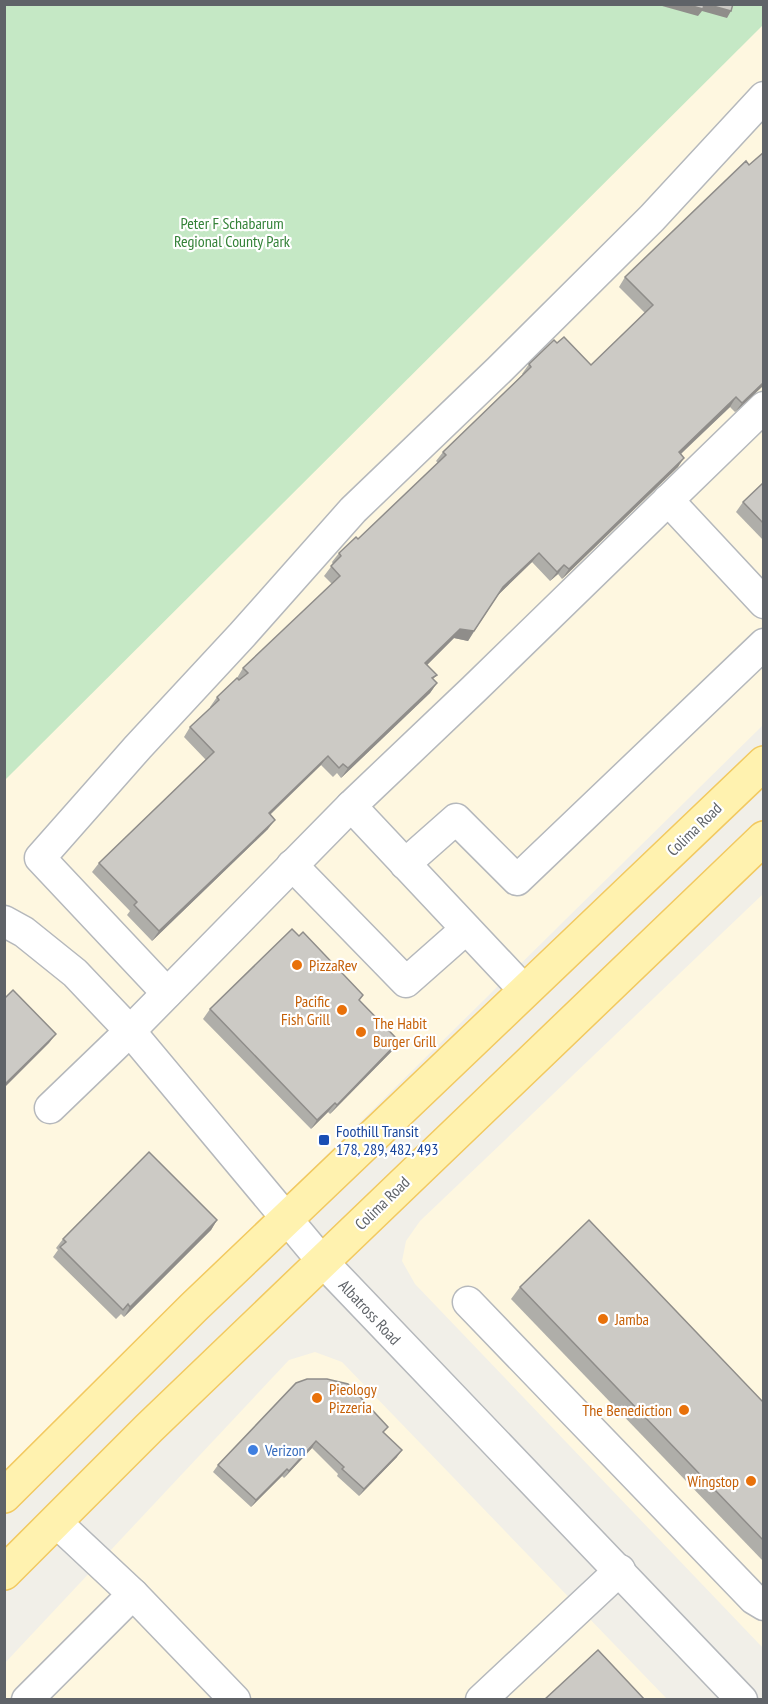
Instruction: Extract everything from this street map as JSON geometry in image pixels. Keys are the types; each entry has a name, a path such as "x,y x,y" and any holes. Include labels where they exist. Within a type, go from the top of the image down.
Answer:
{"main road":[{"name":"Colima Road","path":"4,1496 102,1397 286,1219 764,763"},
{"name":"Colima Road","path":"4,1573 322,1261 764,838"}],"street":[{"path":"167,993 40,858 353,510 499,370 652,218 764,97"},
{"path":"50,1108 130,1031 351,806 764,407"},
{"path":"668,500 764,603"},
{"path":"405,864 456,819 517,880 764,644"},
{"path":"351,806 525,991"},
{"path":"292,865 406,981 466,929"},
{"name":"Albatross Road","path":"4,921 24,932 75,973 130,1031 322,1261 742,1700"},
{"path":"468,1302 754,1599 764,1605"},
{"path":"55,1521 133,1594 235,1700"},
{"path":"480,1700 620,1570"},
{"path":"27,1700 133,1594"}],"shaded area":[{"path":"763,13 763,725 5,1472 4,773"},
{"path":"763,894 763,1648 415,1284 402,1261 406,1241 420,1221"},
{"path":"315,1352 342,1362 667,1699 5,1699 4,1664 289,1360"}],"green space":[{"name":"Peter F Schabarum Regional County Park","path":"5,5 763,5 763,25 5,780"}],"building":[{"path":"685,4 704,4 703,9"},
{"path":"706,4 733,4 731,11"},
{"path":"764,152 764,382 742,403 736,397 679,452 684,458 569,569 564,565 557,572 539,553 503,587 474,631 460,629 425,663 437,675 432,678 437,683 348,768 343,764 339,768 328,756 269,813 275,820 159,931 134,905 137,902 99,863 214,752 190,727 219,700 217,697 237,678 239,680 248,673 243,668 340,576 331,566 341,556 339,553 356,537 358,539 446,455 443,452 531,367 529,364 554,340 557,343 564,337 591,365 653,305 625,277 746,161 749,165"},
{"path":"764,482 764,524 743,502"},
{"path":"292,929 299,936 303,932 363,995 359,1000 399,1041 337,1105 335,1103 317,1120 210,1009"},
{"path":"13,990 56,1034 4,1085 4,995 6,997"},
{"path":"149,1152 217,1220 130,1307 128,1304 123,1310 60,1247 66,1242 63,1239"},
{"path":"589,1220 764,1403 764,1541 520,1287"},
{"path":"307,1379 327,1379 348,1384 388,1427 383,1432 402,1450 364,1489 316,1441 289,1471 287,1469 256,1500 218,1465 296,1383"},
{"path":"598,1650 645,1700 544,1700"}],"place":[{"name":"PizzaRev","path":"297,965"},
{"name":"Pacific Fish Grill","path":"342,1010"},
{"name":"The Habit Burger Grill","path":"361,1032"},
{"name":"Foothill Transit 178, 289, 482, 493","path":"324,1140"},
{"name":"Jamba","path":"603,1319"},
{"name":"Pieology Pizzeria","path":"317,1398"},
{"name":"The Benediction","path":"684,1410"},
{"name":"Verizon","path":"253,1450"},
{"name":"Wingstop","path":"751,1481"}]}
